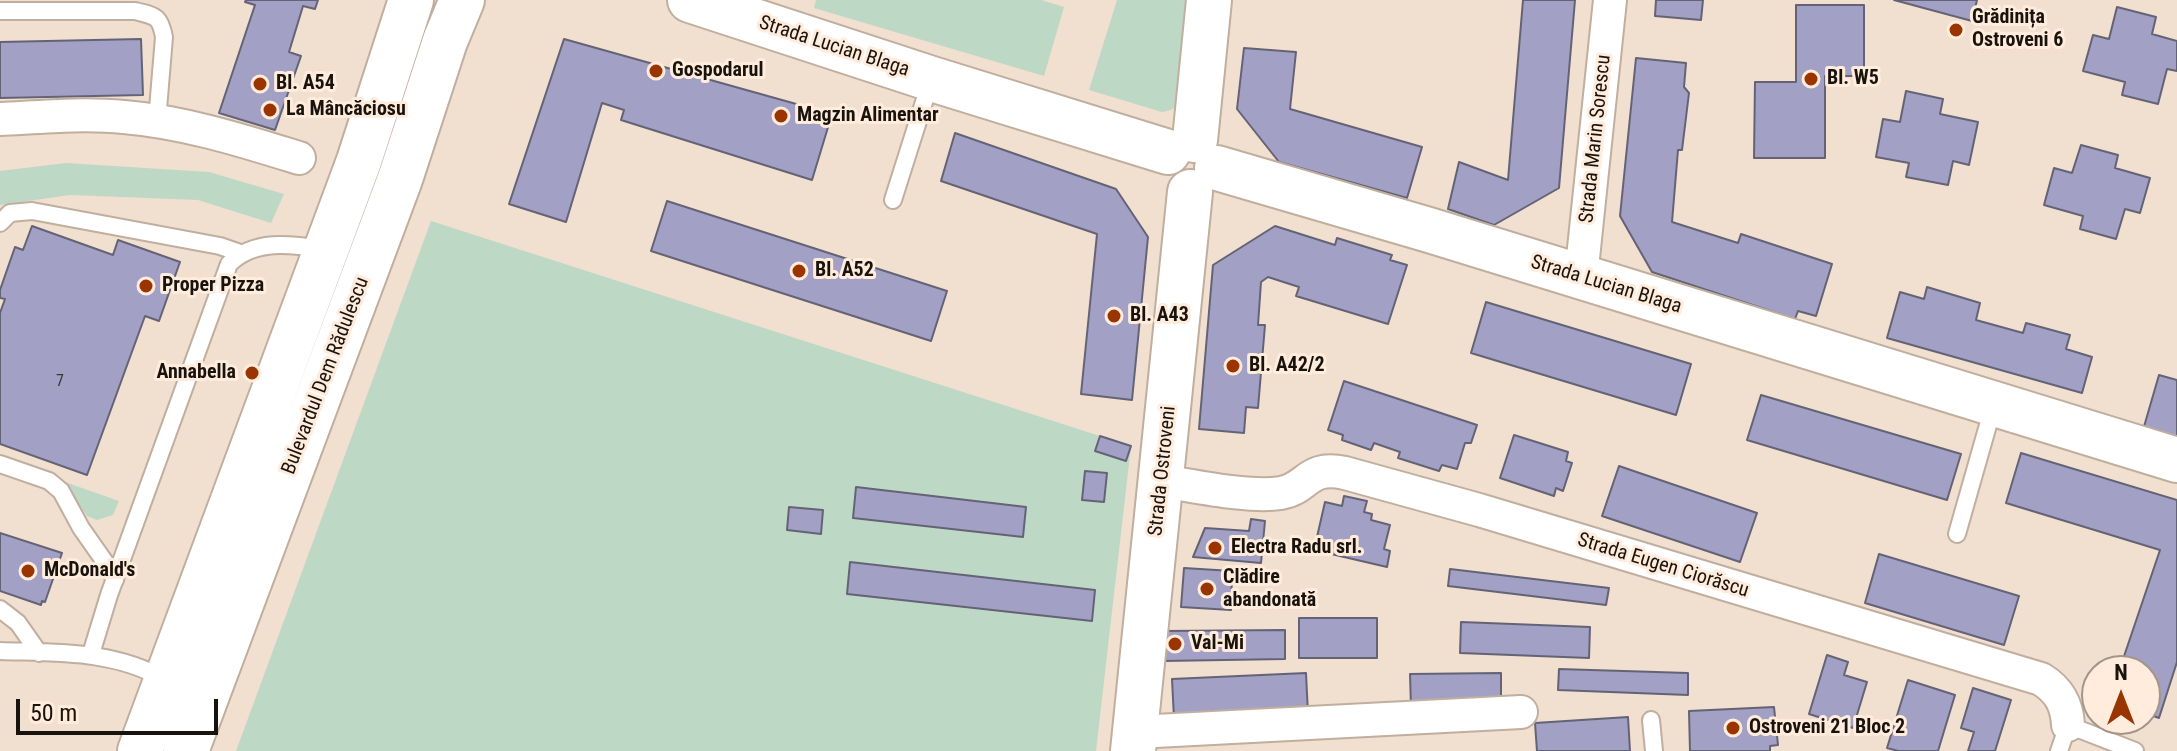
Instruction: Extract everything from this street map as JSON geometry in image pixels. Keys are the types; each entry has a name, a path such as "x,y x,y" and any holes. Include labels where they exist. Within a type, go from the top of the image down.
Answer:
{"street":[{"path":"140,751 359,161 411,0"},
{"name":"Bulevardul Dem Rădulescu","path":"186,751 400,179 445,41 462,0"},
{"name":"Strada Lucian Blaga","path":"690,0 1192,163 1581,277 2177,460"},
{"name":"Strada Ostroveni","path":"1134,741 1209,0"},
{"name":"Strada Marin Sorescu","path":"1581,277 1610,0"},
{"path":"0,119 123,116 202,128 299,158"},
{"name":"Strada Eugen Ciorăscu","path":"1162,481 1264,495 1286,492 1319,472 1331,470 1479,510 2041,679 2059,694 2067,709 2064,738"},
{"path":"1134,741 1521,712"}],"lane":[{"path":"0,11 22,5 135,11 156,16 162,24 164,37 157,121"},
{"name":"Strada Lucian Blaga","path":"893,200 932,79"},
{"path":"0,223 10,213 32,211 220,246 240,253"},
{"path":"91,654 229,264 240,253 259,246 325,249"},
{"path":"1957,534 1994,404"},
{"path":"0,464 49,481 61,491 115,580"},
{"path":"0,609 18,623 39,653"},
{"path":"0,651 91,654 146,668 167,680"},
{"path":"1651,720 1654,751"},
{"name":"Strada Eugen Ciorăscu","path":"2064,738 2135,751"}],"green space":[{"path":"816,0 1041,0 1064,7 1044,76 814,8"},
{"path":"1117,0 1189,0 1180,101 1170,110 1162,112 1089,90"},
{"path":"66,163 209,172 284,194 271,223 198,200 70,195 0,205 0,171"},
{"path":"431,221 1131,446 1096,751 236,751"},
{"path":"62,481 119,501 113,515 97,520 87,516"}],"building":[{"name":"Bl. A54","path":"246,0 318,0 315,9 303,6 289,52 301,56 275,130 219,113 255,5"},
{"path":"1523,0 1575,0 1559,188 1494,225 1448,209 1459,162 1508,180"},
{"path":"1656,0 1703,0 1701,20 1655,16"},
{"path":"1894,0 1977,0 1972,21"},
{"name":"Bl. W5","path":"1796,5 1864,5 1864,76 1825,76 1825,158 1754,158 1755,82 1796,82"},
{"path":"2117,7 2156,17 2152,34 2177,41 2177,71 2167,69 2158,104 2122,95 2125,82 2083,71 2093,35 2109,39"},
{"path":"141,39 143,95 0,98 0,42"},
{"path":"564,39 832,114 812,180 621,120 624,110 602,103 566,222 509,204"},
{"path":"1244,48 1296,52 1290,109 1422,147 1407,198 1279,162 1237,109"},
{"path":"1636,58 1686,63 1684,87 1689,93 1682,150 1678,150 1672,222 1738,243 1741,234 1832,264 1816,316 1798,311 1795,319 1652,272 1620,216"},
{"path":"1906,91 1943,99 1940,114 1978,122 1969,165 1953,161 1948,185 1906,177 1909,163 1876,157 1883,119 1900,122"},
{"name":"Bl. A43","path":"955,133 1116,189 1148,237 1132,400 1081,394 1097,234 941,181"},
{"path":"2081,145 2118,155 2115,168 2150,178 2140,213 2125,209 2116,239 2080,229 2083,216 2044,205 2054,168 2072,173"},
{"name":"Bl. A52","path":"667,201 947,291 931,341 651,251"},
{"path":"32,226 113,255 118,240 180,262 159,321 145,316 87,475 0,444 0,313 5,299 0,298 0,290 15,247 23,250"},
{"name":"Bl. A42/2","path":"1275,226 1335,245 1337,238 1392,255 1390,260 1407,265 1388,324 1296,296 1299,287 1268,277 1261,282 1258,325 1265,325 1258,408 1246,407 1244,433 1199,429 1213,265"},
{"path":"1927,287 1980,303 1976,320 2023,333 2026,323 2070,335 2066,349 2092,357 2082,393 1887,338 1900,292 1924,299"},
{"path":"1486,302 1691,364 1676,415 1471,353"},
{"path":"2159,375 2177,380 2177,441 2143,430"},
{"path":"1344,381 1477,425 1471,443 1465,443 1457,469 1442,465 1439,471 1398,458 1400,452 1374,443 1371,450 1342,440 1343,435 1328,430"},
{"path":"1761,395 1961,454 1947,500 1747,440"},
{"path":"1514,435 1568,452 1566,461 1572,463 1563,491 1556,488 1554,496 1500,478"},
{"path":"1100,436 1131,446 1126,461 1095,451"},
{"path":"2021,453 2177,500 2177,662 2161,712 2161,655 2124,655 2160,550 2006,503"},
{"path":"1619,466 1757,513 1740,562 1602,516"},
{"path":"1085,471 1107,473 1104,502 1082,500"},
{"path":"856,487 1026,507 1023,537 853,518"},
{"path":"1344,496 1367,501 1364,512 1372,514 1371,520 1390,525 1384,549 1390,551 1387,567 1314,550 1325,502 1342,506"},
{"path":"789,507 823,510 821,534 787,530"},
{"path":"1251,519 1265,521 1261,563 1193,557 1205,528 1249,531"},
{"name":"McDonald's","path":"0,533 62,553 45,602 42,601 41,605 0,591"},
{"path":"1879,554 2019,596 2004,645 1865,603"},
{"path":"850,562 1095,590 1092,621 847,594"},
{"name":"Clădire abandonată","path":"1184,568 1232,571 1231,610 1181,607"},
{"path":"1450,569 1609,588 1606,605 1448,586"},
{"path":"1299,618 1377,618 1377,658 1299,658"},
{"path":"1461,622 1590,627 1589,658 1460,653"},
{"path":"1285,630 1285,659 1163,661 1164,631"},
{"path":"1827,655 1848,662 1844,675 1867,682 1853,728 1809,714"},
{"path":"1559,669 1688,673 1688,695 1558,690"},
{"path":"1306,673 1308,714 1174,719 1172,679"},
{"path":"1501,673 1501,706 1411,708 1410,674"},
{"path":"1908,680 1955,695 1938,751 1887,748"},
{"path":"1973,688 2011,700 1995,751 1968,751 1974,732 1961,728"},
{"name":"Ostroveni 21 Bloc 2","path":"1774,707 1778,745 1770,746 1770,751 1690,751 1689,711"},
{"path":"1628,717 1630,751 1537,751 1535,723"}],"place":[{"name":"Grădinița Ostroveni 6","path":"1956,30"},
{"name":"Gospodarul","path":"656,71"},
{"name":"Bl. W5","path":"1811,79"},
{"name":"Bl. A54","path":"260,84"},
{"name":"La Mâncăciosu","path":"270,110"},
{"name":"Magzin Alimentar","path":"781,116"},
{"name":"Bl. A52","path":"799,271"},
{"name":"Proper Pizza","path":"146,286"},
{"name":"Bl. A43","path":"1114,316"},
{"name":"Bl. A42/2","path":"1233,366"},
{"name":"Annabella","path":"252,373"},
{"name":"Electra Radu srl.","path":"1215,548"},
{"name":"McDonald's","path":"28,571"},
{"name":"Clădire abandonată","path":"1207,589"},
{"name":"Val-Mi","path":"1175,644"},
{"name":"Ostroveni 21 Bloc 2","path":"1733,728"}]}
